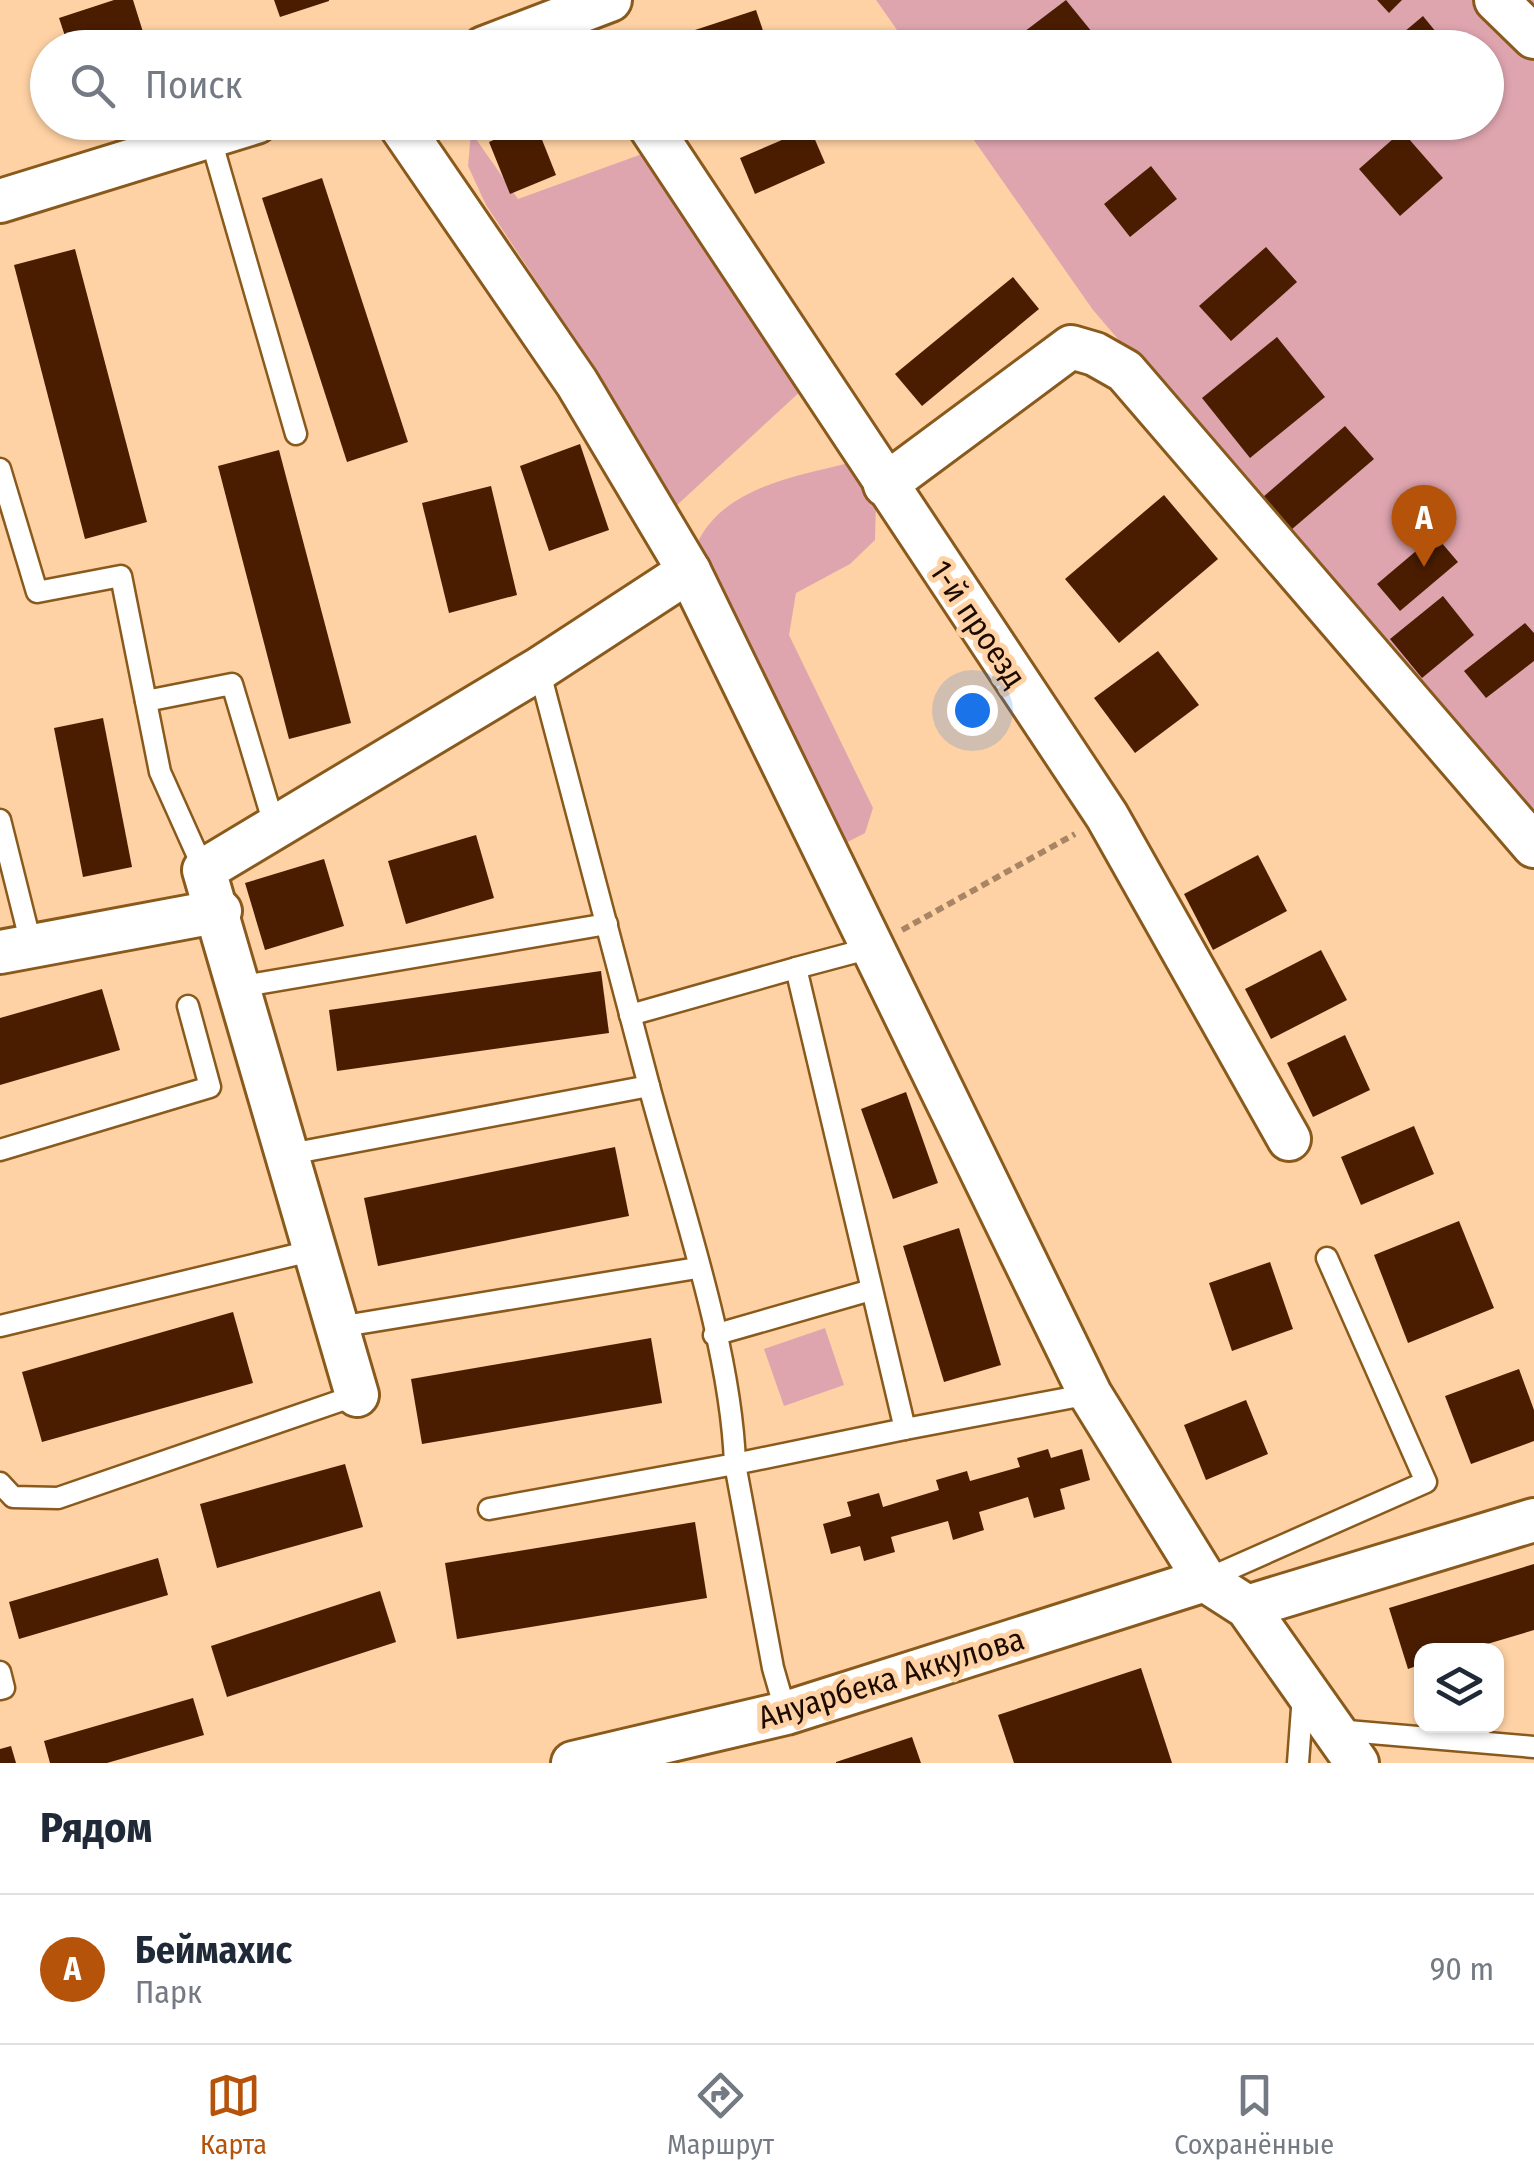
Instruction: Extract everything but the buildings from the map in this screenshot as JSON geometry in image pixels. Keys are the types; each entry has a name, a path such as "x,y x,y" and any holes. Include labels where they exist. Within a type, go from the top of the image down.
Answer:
{"street":[{"path":"1496,0 1534,37"},
{"path":"558,30 595,21"},
{"path":"0,201 197,140"},
{"path":"410,140 576,383 688,571 1090,1394 1205,1580 1246,1607 1346,1746"},
{"name":"1-й проезд","path":"659,140 1107,816 1289,1139"},
{"path":"885,485 1071,346 1095,354 1125,372 1534,846"},
{"path":"357,1395 290,1154 238,987 220,911 204,870 539,670 688,571"},
{"path":"15,948 220,911"},
{"path":"1246,1607 1534,1520"},
{"name":"Ануарбека Аккулова","path":"573,1763 682,1752 786,1713 1205,1580"}],"lane":[{"path":"211,140 296,434"},
{"path":"0,469 37,592 121,576 160,772 204,870"},
{"path":"539,670 714,1335 734,1420 735,1464 786,1713"},
{"path":"146,701 232,684 275,828"},
{"path":"0,820 15,948"},
{"path":"238,987 606,924"},
{"path":"630,1015 870,948"},
{"path":"796,968 905,1430"},
{"path":"0,1150 210,1088 188,1006"},
{"path":"290,1154 649,1086"},
{"path":"0,1326 315,1250"},
{"path":"1205,1580 1426,1482 1327,1258"},
{"path":"338,1327 697,1268"},
{"path":"714,1335 871,1290"},
{"path":"489,1508 1090,1394"},
{"path":"0,1483 13,1497 58,1498 357,1395"},
{"path":"0,1672 4,1688 0,1689"},
{"path":"1298,1763 1303,1686"},
{"path":"1346,1746 1534,1748"}],"path":[{"path":"870,948 1107,816"}],"shaded area":[{"path":"876,0 1534,0 1534,824 1093,310 974,140 1504,140 1504,30 897,30"},
{"path":"470,140 477,140 518,199 653,150 803,389 676,506 597,372 486,205 468,166"},
{"path":"849,463 876,503 875,540 850,564 796,593 789,635 873,808 865,833 836,848 696,546 707,526 741,498 783,480"},
{"path":"825,1328 844,1385 784,1406 764,1349"}],"place":[{"name":"Беймахис","path":"1424,567"}]}
